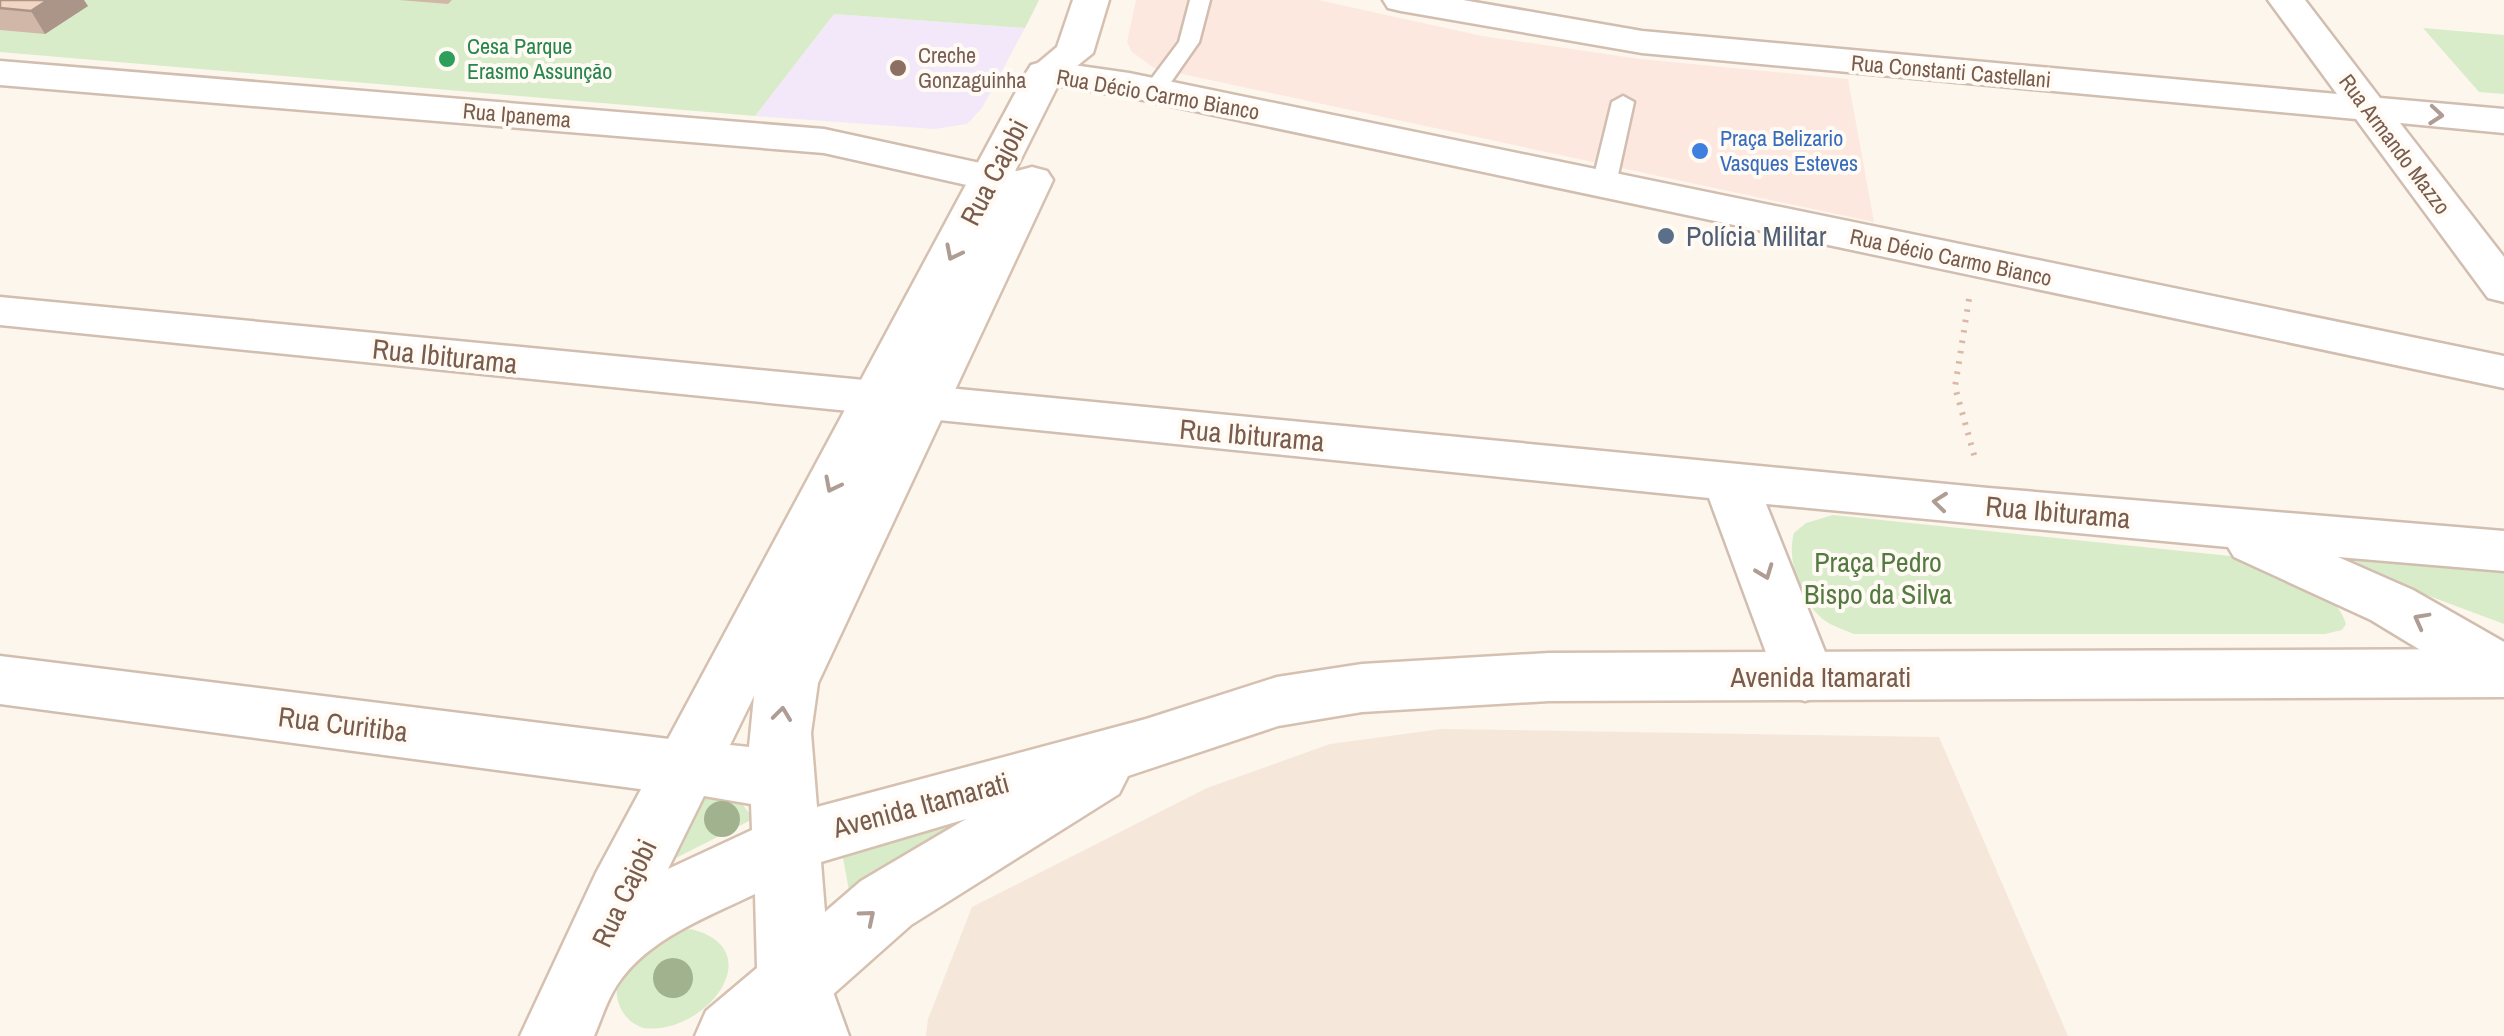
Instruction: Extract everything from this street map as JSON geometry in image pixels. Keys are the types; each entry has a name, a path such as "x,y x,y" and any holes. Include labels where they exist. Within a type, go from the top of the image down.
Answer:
{"street":[{"name":"Rua Cajobi","path":"575,1010 620,895 685,768 900,401 1066,68 1091,0"},
{"name":"Rua Constanti Castellani","path":"1401,0 1642,42 2504,121"},
{"name":"Rua Armando Mazzo","path":"2286,0 2504,288"},
{"name":"Rua Décio Carmo Bianco","path":"1066,68 1154,90 2504,372"},
{"name":"Rua Ipanema","path":"0,73 824,140 1009,184"},
{"name":"Rua Ibiturama","path":"0,311 1988,507 2504,551"},
{"name":"Rua Cajobi","path":"803,1008 782,817 780,732 788,683 900,401"},
{"path":"1730,481 1805,677"},
{"path":"2211,524 2392,605 2504,672"},
{"name":"Avenida Itamarati","path":"575,1010 629,924 704,886 782,817 870,816 1146,745 1277,702 1362,688 1548,677 2504,672"},
{"name":"Rua Curitiba","path":"0,680 685,768 734,771 782,817"},
{"name":"Avenida Itamarati","path":"732,1036 803,1008 886,903 1146,745"},
{"path":"704,886 742,903 772,930 803,1008"}],"lane":[{"path":"1154,90 1188,42 1200,0"},
{"path":"1604,184 1624,102"}],"path":[{"path":"1975,262 1955,387 1988,507"}],"shaded area":[{"name":"Praça Belizario Vasques Esteves","path":"1136,0 1318,0 1482,36 1640,59 1848,79 1874,222 1154,68 1132,52 1127,42"},
{"name":"Creche Gonzaguinha","path":"834,14 1025,28 982,108 967,124 934,129 755,116"},
{"path":"1441,729 1939,737 2068,1036 926,1036 928,1019 972,907 1207,788 1330,744"}],"green space":[{"name":"Cesa Parque Erasmo Assunçăo","path":"0,0 1039,0 1025,28 834,14 755,116 0,52"},
{"path":"2423,28 2504,35 2504,94 2479,92"},
{"name":"Praça Pedro Bispo da Silva","path":"1833,515 2230,556 2314,588 2339,610 2346,624 2342,630 2325,634 1854,634 1827,622 1816,612 1802,592 1794,568 1794,533 1806,523"},
{"path":"2341,555 2504,571 2504,624 2349,566"},
{"path":"713,779 734,792 753,819 676,858"},
{"path":"997,806 850,896 843,858"},
{"path":"691,929 715,940 727,954 728,972 721,989 707,1006 688,1019 667,1027 644,1028 635,1024 618,1002 620,974 647,947"}],"building":[{"path":"0,0 48,0 31,11 0,8"}],"place":[{"name":"Cesa Parque Erasmo Assunçăo","path":"447,59"},
{"name":"Creche Gonzaguinha","path":"898,68"},
{"name":"Praça Belizario Vasques Esteves","path":"1700,151"},
{"name":"Polícia Militar","path":"1666,236"}]}
